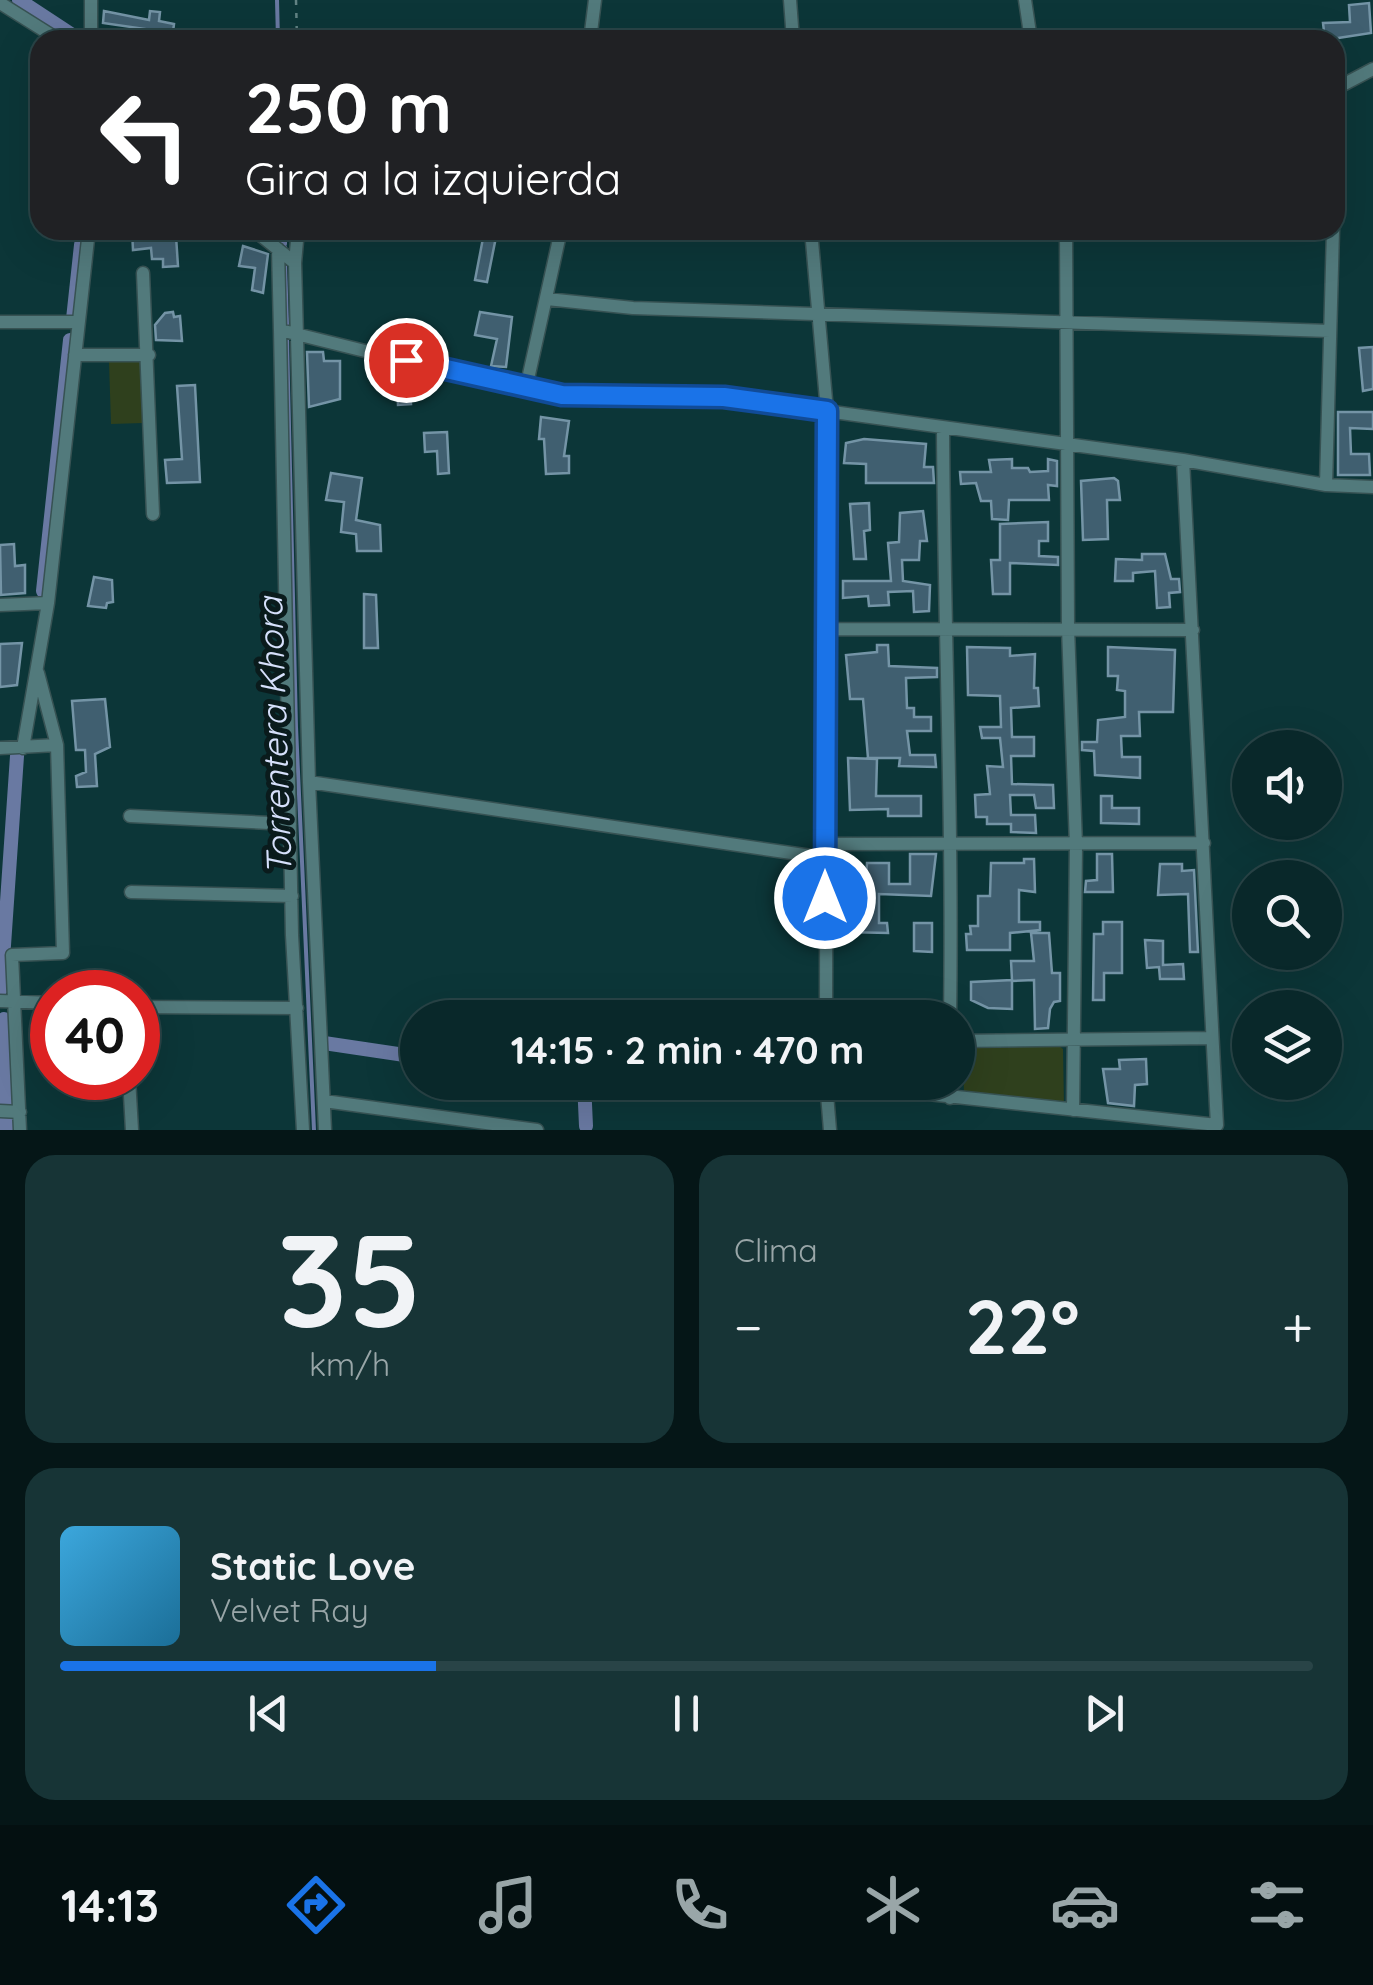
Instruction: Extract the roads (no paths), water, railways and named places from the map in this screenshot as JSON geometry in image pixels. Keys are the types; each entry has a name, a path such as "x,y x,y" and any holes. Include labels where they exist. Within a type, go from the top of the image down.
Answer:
{"street":[{"path":"91,30 92,0"},
{"path":"591,30 595,0"},
{"path":"790,0 792,30"},
{"path":"1026,0 1029,30"},
{"path":"0,3 43,30"},
{"path":"1345,84 1373,69"},
{"path":"23,748 48,602 88,240"},
{"path":"267,240 295,262"},
{"path":"297,240 308,782 324,1130"},
{"path":"526,388 559,240"},
{"path":"813,240 827,411 823,629 826,1000"},
{"path":"1066,240 1068,628 1076,844 1073,1110"},
{"path":"1326,485 1333,240"},
{"path":"278,249 292,896 303,1130"},
{"path":"142,273 149,355 153,514"},
{"path":"547,298 633,308 1330,331"},
{"path":"0,322 78,322"},
{"path":"280,330 562,395 724,397 1183,460 1326,485 1373,487"},
{"path":"75,356 149,355"},
{"path":"943,429 944,629 953,844 950,1000"},
{"path":"970,1100 1217,1125 1183,460"},
{"path":"0,605 48,602"},
{"path":"823,629 1193,630"},
{"path":"20,1130 12,954 63,953 57,745 36,666"},
{"path":"0,748 57,745"},
{"path":"308,782 825,851 953,844 1204,844"},
{"path":"130,816 290,824"},
{"path":"131,892 292,896"},
{"path":"0,1001 30,1003"},
{"path":"160,1007 296,1008"},
{"path":"975,1042 1212,1038"},
{"path":"130,1100 132,1130"},
{"path":"324,1100 538,1130"},
{"path":"827,1100 830,1130"},
{"path":"0,1111 20,1112"}],"waterway":[{"path":"19,0 65,30"},
{"path":"277,0 278,30"},
{"name":"Torrentera Khora","path":"279,240 285,247"},
{"path":"73,319 81,245"},
{"name":"Torrentera Khora","path":"285,264 287,325"},
{"path":"43,591 70,340"},
{"name":"Torrentera Khora","path":"287,340 296,727 314,1130"},
{"path":"1,989 17,756"},
{"path":"4,1019 7,1130"},
{"path":"324,1043 400,1054"},
{"path":"585,1100 586,1126"}]}
